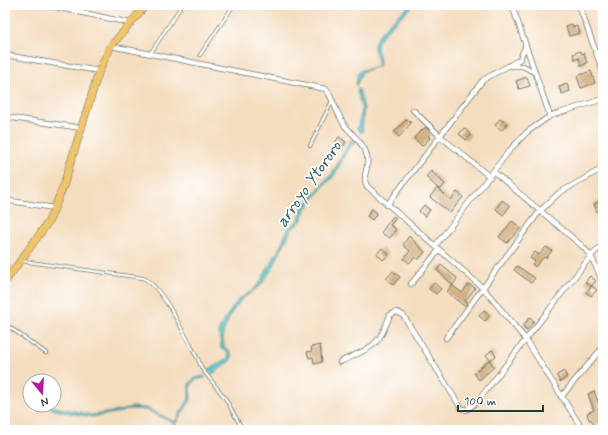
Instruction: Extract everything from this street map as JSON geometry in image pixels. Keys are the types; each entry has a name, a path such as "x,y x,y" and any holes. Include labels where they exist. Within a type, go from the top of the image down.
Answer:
{"main road":[{"path":"5,282 49,221 63,187 99,71 111,46 146,5"}],"street":[{"path":"46,5 130,24"},
{"path":"512,5 525,47 550,116"},
{"path":"579,5 603,72"},
{"path":"111,46 326,89 345,126 361,143 367,156 368,163 364,176 364,182 387,205 484,289 526,340 583,430"},
{"path":"387,205 483,80 520,59 525,47"},
{"path":"5,55 99,71"},
{"path":"508,66 523,66 534,72"},
{"path":"435,246 526,132 550,116 603,99"},
{"path":"412,110 440,136 490,177"},
{"path":"5,117 82,128"},
{"path":"446,338 484,289 539,212 559,193 603,168"},
{"path":"494,172 591,256 603,282"},
{"path":"5,200 54,208"},
{"path":"340,362 373,346 383,334 390,315 397,312 403,315 461,408 466,410 477,402 591,256 603,244"},
{"path":"412,284 439,250"},
{"path":"561,397 603,347"}],"lane":[{"path":"149,54 182,5"},
{"path":"200,55 234,5"},
{"path":"310,146 332,101"},
{"path":"21,261 143,278 149,281 164,298 203,370 225,398 243,430"},
{"path":"5,324 46,353"}],"water":[{"path":"411,5 414,5 382,35 377,45 380,63 379,66 374,68 378,64 374,45 379,34 395,18"},
{"path":"373,68 362,72 356,86 357,75 361,70"},
{"path":"359,89 364,108 362,133 357,129 362,111 357,90"},
{"path":"351,139 355,143 348,148 334,176 323,187 305,210 302,220 290,232 272,269 261,285 241,300 230,315 223,333 224,347 230,351 232,357 229,362 213,374 208,370 227,359 229,356 228,352 221,349 219,330 222,323 238,300 253,290 260,282 279,249 288,229 299,220 303,206 332,174"},
{"path":"203,376 206,378 195,380 190,387 191,400 178,419 173,430 174,423 146,410 129,409 122,412 92,417 62,411 62,408 91,415 124,410 131,407 146,408 175,422 189,399 189,384 195,378"}],"building":[{"path":"572,24 573,27 577,26 580,33 569,36 566,26"},
{"path":"580,51 582,54 584,53 587,63 581,66 579,58 575,60 573,54"},
{"path":"591,71 595,83 581,88 577,76"},
{"path":"527,77 530,86 519,89 516,81"},
{"path":"567,84 570,91 562,94 559,87"},
{"path":"407,119 411,123 399,137 394,132"},
{"path":"500,119 507,124 502,130 495,125"},
{"path":"424,128 427,128 431,133 428,136 430,138 422,146 414,138"},
{"path":"464,128 471,135 466,140 459,134"},
{"path":"339,137 346,142 341,148 334,144"},
{"path":"431,171 445,184 440,190 426,177"},
{"path":"437,188 451,200 457,192 463,197 450,213 430,197"},
{"path":"502,200 510,206 503,215 496,209"},
{"path":"600,201 603,210 597,212 594,204"},
{"path":"424,205 430,210 425,217 419,211"},
{"path":"372,209 377,213 372,220 367,216"},
{"path":"393,216 396,218 390,225 396,229 390,238 381,233"},
{"path":"512,221 521,228 507,243 499,237"},
{"path":"409,236 425,252 418,260 415,257 409,263 404,259 410,251 403,245"},
{"path":"546,247 552,251 535,267 532,264 535,261 530,258 535,252 539,255"},
{"path":"382,248 389,254 383,260 377,254"},
{"path":"441,265 457,278 453,285 437,270"},
{"path":"517,266 535,278 531,283 514,270"},
{"path":"393,271 400,277 393,285 386,279"},
{"path":"590,276 596,281 591,286 585,282"},
{"path":"434,283 441,289 436,294 429,289"},
{"path":"469,284 475,288 465,301 467,303 464,306 447,292 452,285 462,293"},
{"path":"592,286 597,290 591,296 586,292"},
{"path":"484,310 490,315 485,321 479,316"},
{"path":"530,317 534,321 527,330 523,326"},
{"path":"320,345 322,362 314,364 313,357 309,358 307,352 312,351 311,347"},
{"path":"492,350 496,356 490,360 486,355"},
{"path":"489,360 494,367 479,380 474,373"},
{"path":"564,371 567,377 560,382 557,375"},
{"path":"594,391 600,407 603,406 603,422 594,426 591,419 589,420 587,413 594,410 588,394"}],"water label":[{"name":"arroyo Ytororo","path":"309,184"}]}
